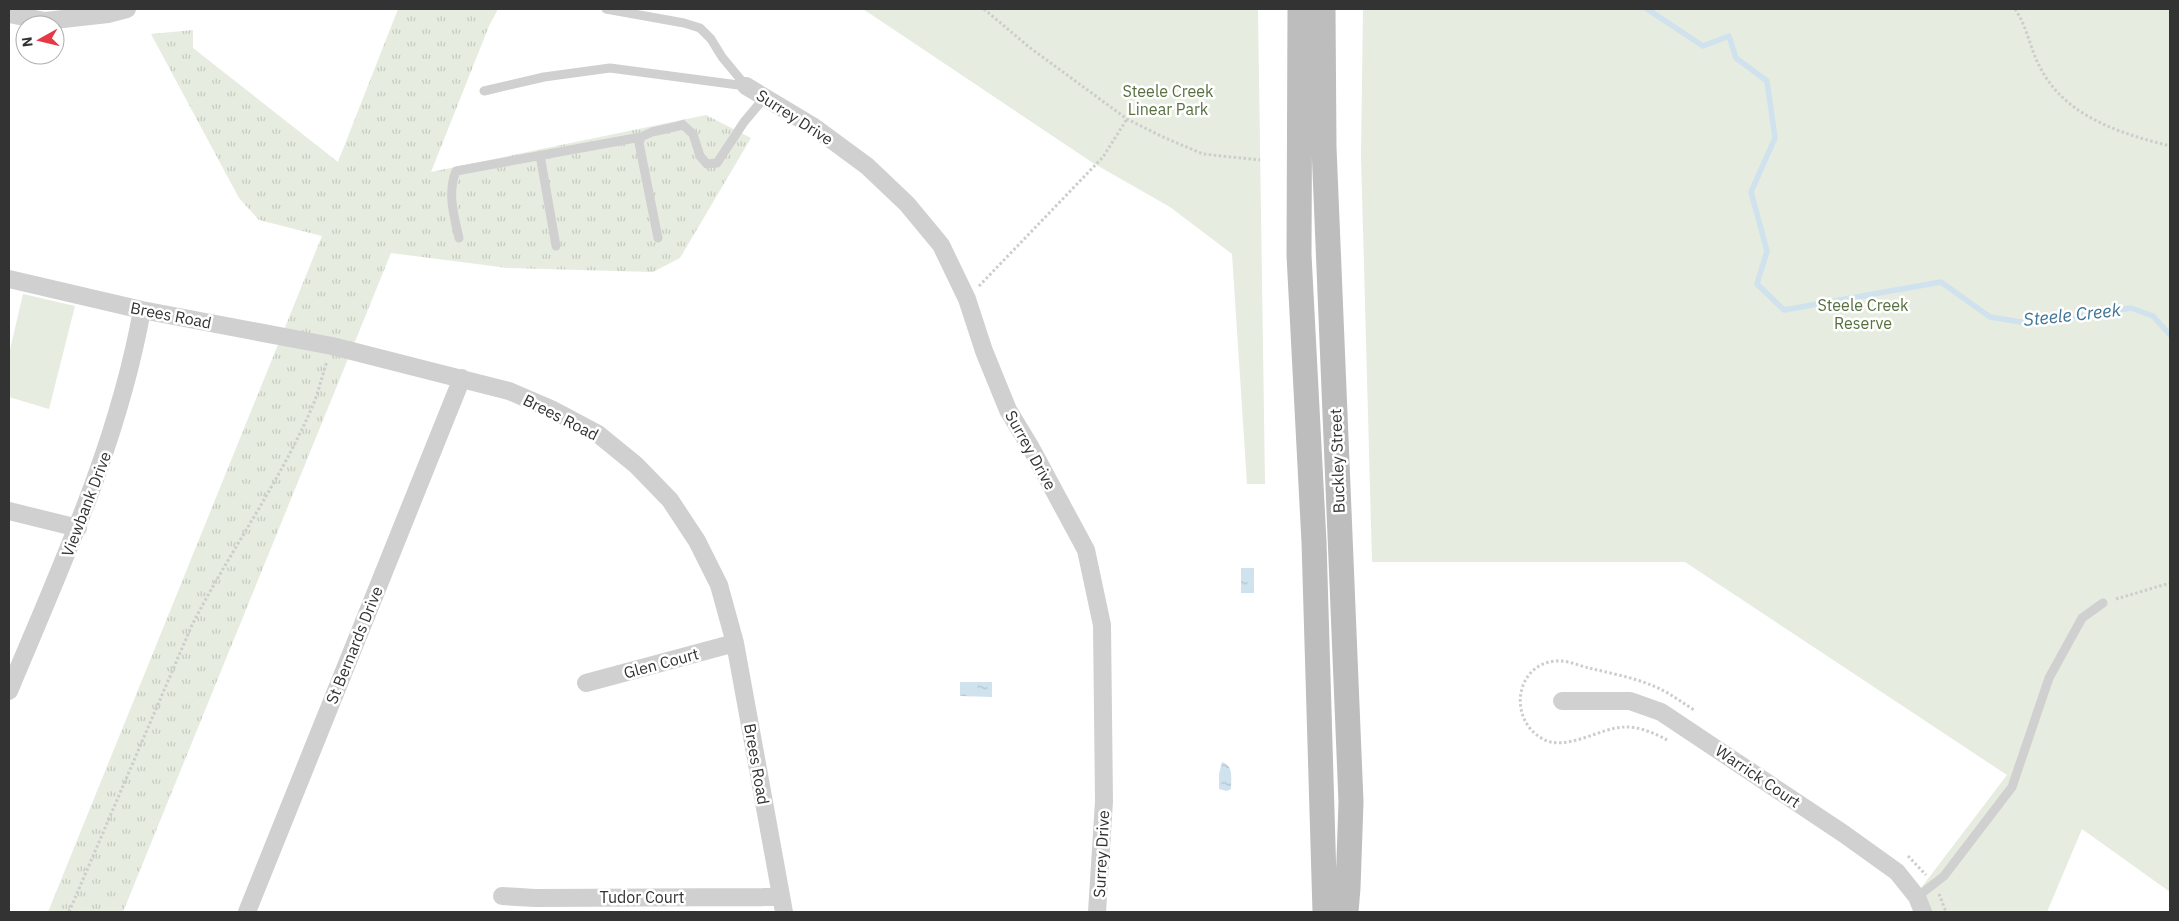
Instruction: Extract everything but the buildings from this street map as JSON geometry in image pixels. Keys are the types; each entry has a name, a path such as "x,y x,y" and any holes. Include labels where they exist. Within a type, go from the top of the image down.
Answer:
{"main road":[{"name":"Buckley Street","path":"1300,9 1299,255 1314,542 1324,912"},
{"name":"Buckley Street","path":"1323,9 1324,147 1351,802 1346,912"}],"street":[{"path":"9,14 45,21 108,14 127,9"},
{"name":"Surrey Drive","path":"746,86 814,127 867,166 907,204 940,245 967,299 984,351 1008,410 1036,457 1086,550 1102,625 1104,801 1097,912"},
{"name":"Brees Road","path":"9,279 142,310 332,346 509,391 551,409 598,434 636,464 670,500 697,541 719,585 735,643 782,905"},
{"name":"Viewbank Drive","path":"9,691 78,528 102,466 133,360 142,310"},
{"name":"St Bernards Drive","path":"247,912 462,378"},
{"path":"9,511 78,528"},
{"name":"Glen Court","path":"586,683 735,643"},
{"name":"Warrick Court","path":"1562,701 1630,701 1661,712 1844,834 1897,872 1920,905"},
{"name":"Tudor Court","path":"502,896 782,905"}],"lane":[{"path":"606,9 684,23 700,28 711,39 722,57 746,86"},
{"path":"484,91 544,77 610,68 746,86"},
{"path":"459,238 452,202 452,180 456,171 641,137 652,132 683,125 693,134 700,156 707,164 717,163 744,122 765,97"},
{"path":"641,137 639,143 658,238"},
{"path":"540,155 556,246"},
{"path":"1920,905 2012,787 2049,678 2082,618 2103,603"}],"path":[{"path":"984,9 1029,47 1127,119 1203,154 1260,160"},
{"path":"2015,9 2025,26 2040,69 2051,84 2066,99 2084,114 2125,134 2170,146"},
{"path":"967,299 1103,157 1127,119"},
{"path":"69,912 192,625 276,478 297,437 313,404 332,346"},
{"path":"2103,603 2170,583"}],"green space":[{"path":"398,9 498,9 489,26 431,172 706,115 751,138 680,258 653,272 508,268 391,253 123,912 48,912 322,236 259,220 239,198 151,34 193,30 193,48 338,162"},
{"name":"Steele Creek Linear Park","path":"863,9 1258,9 1265,484 1247,484 1232,254 1170,207 1093,163"},
{"name":"Steele Creek Reserve","path":"1363,9 2170,9 2170,892 2082,829 2047,912 1931,912 1921,888 2007,775 1685,562 1372,562 1361,155"},
{"path":"23,294 75,306 49,409 9,397 9,354"}],"water":[{"path":"1241,568 1254,568 1254,593 1241,593"},
{"path":"960,682 992,682 992,697 960,696"},
{"path":"1222,762 1228,766 1231,773 1231,789 1227,791 1219,789 1219,774"}],"waterway":[{"name":"Steele Creek","path":"1647,9 1703,46 1729,36 1736,58 1767,81 1775,138 1751,192 1767,251 1757,284 1784,310 1941,282 1990,317 2027,323 2131,308 2153,316 2170,335"}]}
